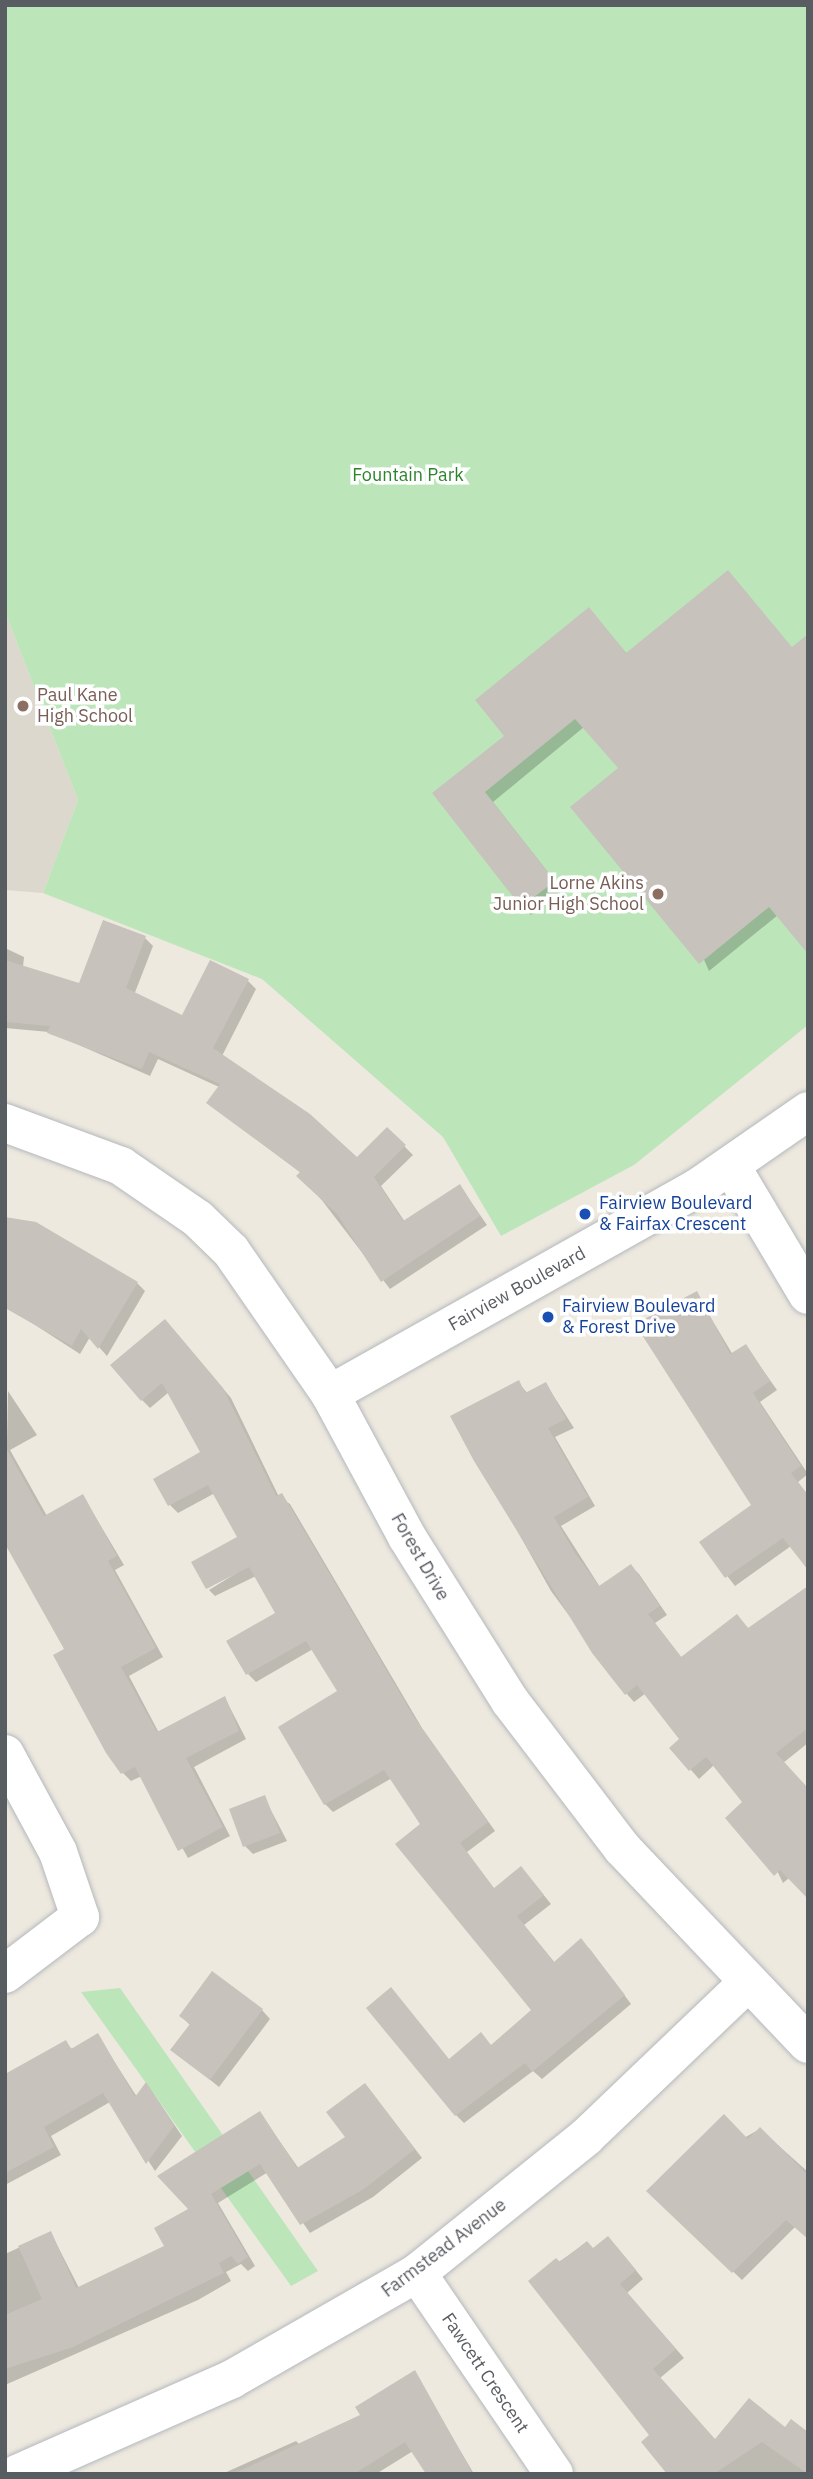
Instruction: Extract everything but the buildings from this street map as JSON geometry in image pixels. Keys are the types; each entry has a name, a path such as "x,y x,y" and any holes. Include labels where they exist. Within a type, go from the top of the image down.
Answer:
{"street":[{"name":"Fairview Boulevard","path":"330,1394 731,1166 808,1111"},
{"name":"Forest Drive","path":"5,1123 121,1166 198,1219 262,1287 330,1394 407,1537 510,1701 622,1849 746,1985 808,2044"},
{"path":"731,1166 808,1295"},
{"path":"5,1754 58,1852 80,1917 5,1974"},
{"name":"Farmstead Avenue","path":"17,2474 232,2379 417,2273 586,2137 746,1985"},
{"name":"Fawcett Crescent","path":"417,2273 554,2474"}],"shaded area":[{"name":"Paul Kane High School","path":"5,612 78,800 43,893 5,890"}],"green space":[{"name":"Fountain Park","path":"5,5 808,5 808,1025 634,1165 501,1236 443,1137 262,979 43,893 78,800 5,612"},
{"path":"120,1988 318,2271 291,2286 81,1992"}],"place":[{"name":"Paul Kane High School","path":"23,706"},
{"name":"Lorne Akins Junior High School","path":"658,894"},
{"name":"Fairview Boulevard & Fairfax Crescent","path":"585,1214"},
{"name":"Fairview Boulevard & Forest Drive","path":"548,1317"}]}
